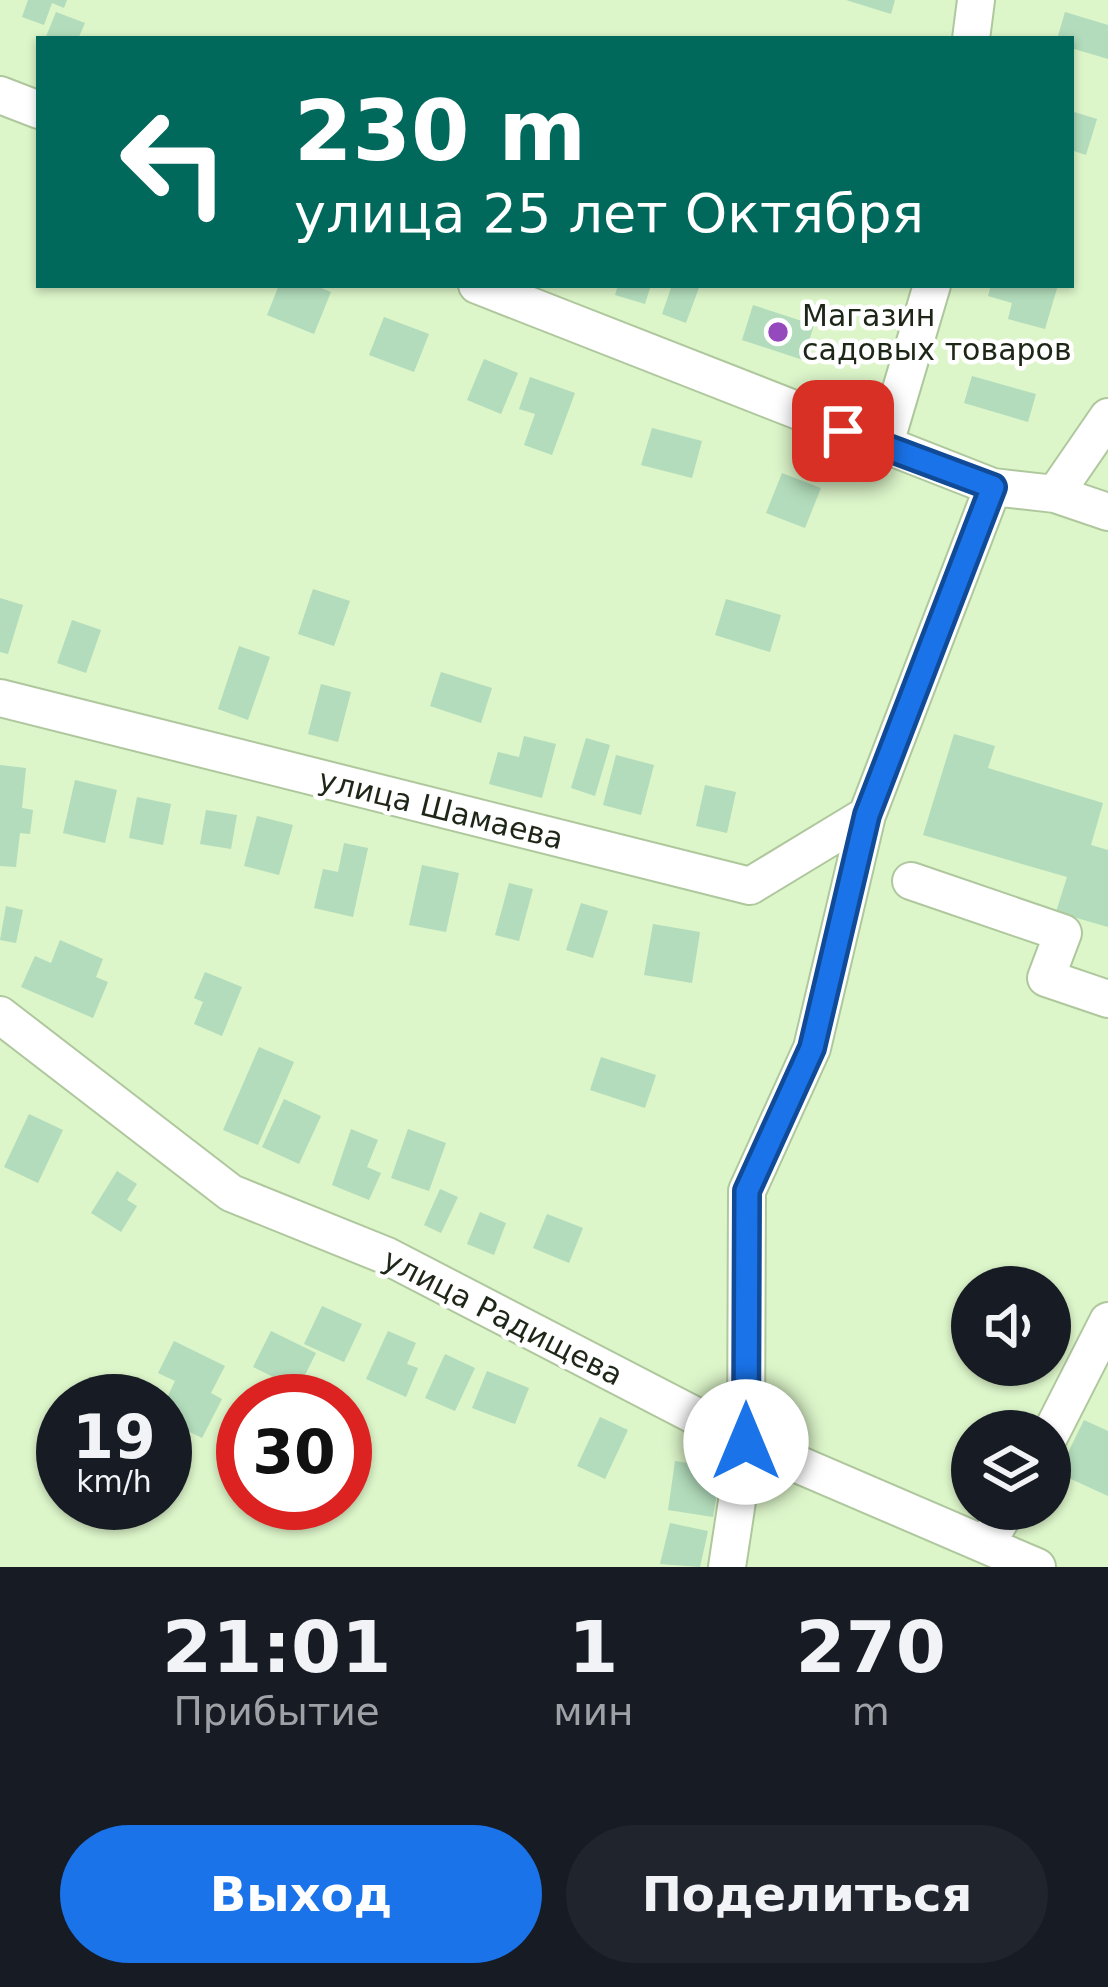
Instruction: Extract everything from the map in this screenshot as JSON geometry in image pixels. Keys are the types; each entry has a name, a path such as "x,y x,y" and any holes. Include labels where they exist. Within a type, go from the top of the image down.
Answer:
{"street":[{"path":"971,36 976,0"},
{"path":"0,95 36,109"},
{"path":"485,288 993,487 1055,494 1108,512"},
{"path":"884,447 931,288"},
{"path":"1055,494 1108,417"},
{"path":"727,1567 746,1442 747,1191 812,1048 867,815 993,487"},
{"name":"улица Шамаева","path":"0,698 751,886 867,815"},
{"path":"911,880 1063,933 1046,978 1108,999"},
{"name":"улица Радищева","path":"0,1015 232,1192 386,1256 746,1442 1037,1567"},
{"path":"1092,1397 1108,1321"},
{"path":"986,1545 995,1530"}],"building":[{"path":"28,0 67,0 64,8 52,3 44,25 22,17"},
{"path":"846,0 895,0 891,14"},
{"path":"56,12 85,23 79,36 46,36"},
{"path":"1065,12 1108,25 1108,59 1074,49 1074,36 1058,36"},
{"path":"1074,112 1097,119 1086,155 1074,151"},
{"path":"278,288 331,292 314,334 267,315"},
{"path":"617,288 650,288 645,304 615,295"},
{"path":"671,288 699,288 686,323 662,314"},
{"path":"990,288 1057,288 1045,329 1008,319 1012,303 988,296"},
{"name":"Магазин садовых товаров","path":"753,305 814,325 803,360 742,340"},
{"path":"384,317 429,334 414,372 369,355"},
{"path":"484,359 518,373 501,414 467,400"},
{"path":"972,376 1036,394 1028,422 964,403"},
{"path":"530,377 575,393 552,455 524,445 535,414 519,409"},
{"path":"652,428 702,441 692,478 641,465"},
{"path":"782,473 821,488 805,528 766,513"},
{"path":"313,589 350,601 334,646 298,634"},
{"path":"0,598 23,605 8,654 0,652"},
{"path":"726,599 781,615 770,652 715,635"},
{"path":"72,620 101,630 86,673 57,663"},
{"path":"239,646 270,657 248,720 218,709"},
{"path":"441,672 492,688 481,723 430,706"},
{"path":"321,684 351,692 338,742 308,734"},
{"path":"954,734 995,746 988,768 1103,803 1091,845 1108,850 1108,927 1056,912 1067,877 923,835"},
{"path":"524,736 556,744 542,798 489,784 498,752 519,757"},
{"path":"586,738 610,745 595,796 571,788"},
{"path":"616,755 654,765 641,815 603,805"},
{"path":"0,765 26,768 22,808 33,810 30,834 20,833 16,867 0,866"},
{"path":"75,780 117,790 105,843 63,833"},
{"path":"705,785 736,792 727,833 696,826"},
{"path":"137,797 171,804 163,845 129,838"},
{"path":"206,810 237,815 231,849 200,844"},
{"path":"257,816 293,825 279,875 244,866"},
{"path":"344,843 368,848 353,917 314,908 323,869 338,872"},
{"path":"422,865 459,873 446,932 409,925"},
{"path":"509,883 533,889 519,941 495,935"},
{"path":"581,903 608,911 593,958 566,950"},
{"path":"6,906 23,910 16,943 0,940"},
{"path":"653,924 700,932 692,983 644,975"},
{"path":"60,940 103,959 96,977 108,982 93,1018 21,987 35,956 51,963"},
{"path":"205,972 242,987 222,1036 194,1024 203,1002 194,998"},
{"path":"259,1047 294,1062 258,1145 223,1130"},
{"path":"601,1057 656,1075 645,1108 590,1090"},
{"path":"284,1099 321,1116 299,1164 262,1147"},
{"path":"29,1114 63,1130 38,1183 4,1167"},
{"path":"351,1129 378,1140 367,1167 381,1173 369,1200 332,1185"},
{"path":"408,1129 446,1143 429,1191 391,1178"},
{"path":"117,1171 137,1184 127,1200 137,1206 121,1232 91,1213"},
{"path":"440,1189 458,1197 441,1233 424,1225"},
{"path":"480,1212 506,1223 494,1255 467,1244"},
{"path":"547,1214 583,1228 569,1263 533,1248"},
{"path":"322,1306 362,1324 344,1362 304,1344"},
{"path":"271,1331 316,1353 306,1374 267,1374 253,1367"},
{"path":"388,1331 416,1343 407,1364 418,1368 406,1397 372,1382 368,1374"},
{"path":"174,1341 225,1366 216,1374 211,1393 216,1396 216,1411 202,1438 192,1433 192,1374 158,1373"},
{"path":"445,1354 475,1368 455,1411 425,1398"},
{"path":"487,1371 529,1388 515,1424 472,1408"},
{"path":"600,1417 628,1430 605,1479 577,1466"},
{"path":"1084,1420 1108,1431 1108,1496 1071,1479 1071,1446"},
{"path":"675,1461 721,1468 713,1517 668,1510"},
{"path":"670,1523 708,1531 700,1567 660,1564"}],"place":[{"name":"Магазин садовых товаров","path":"778,332"}],"route":[{"path":"746,1442 747,1191 812,1048 867,815 993,487 843,431"}]}
